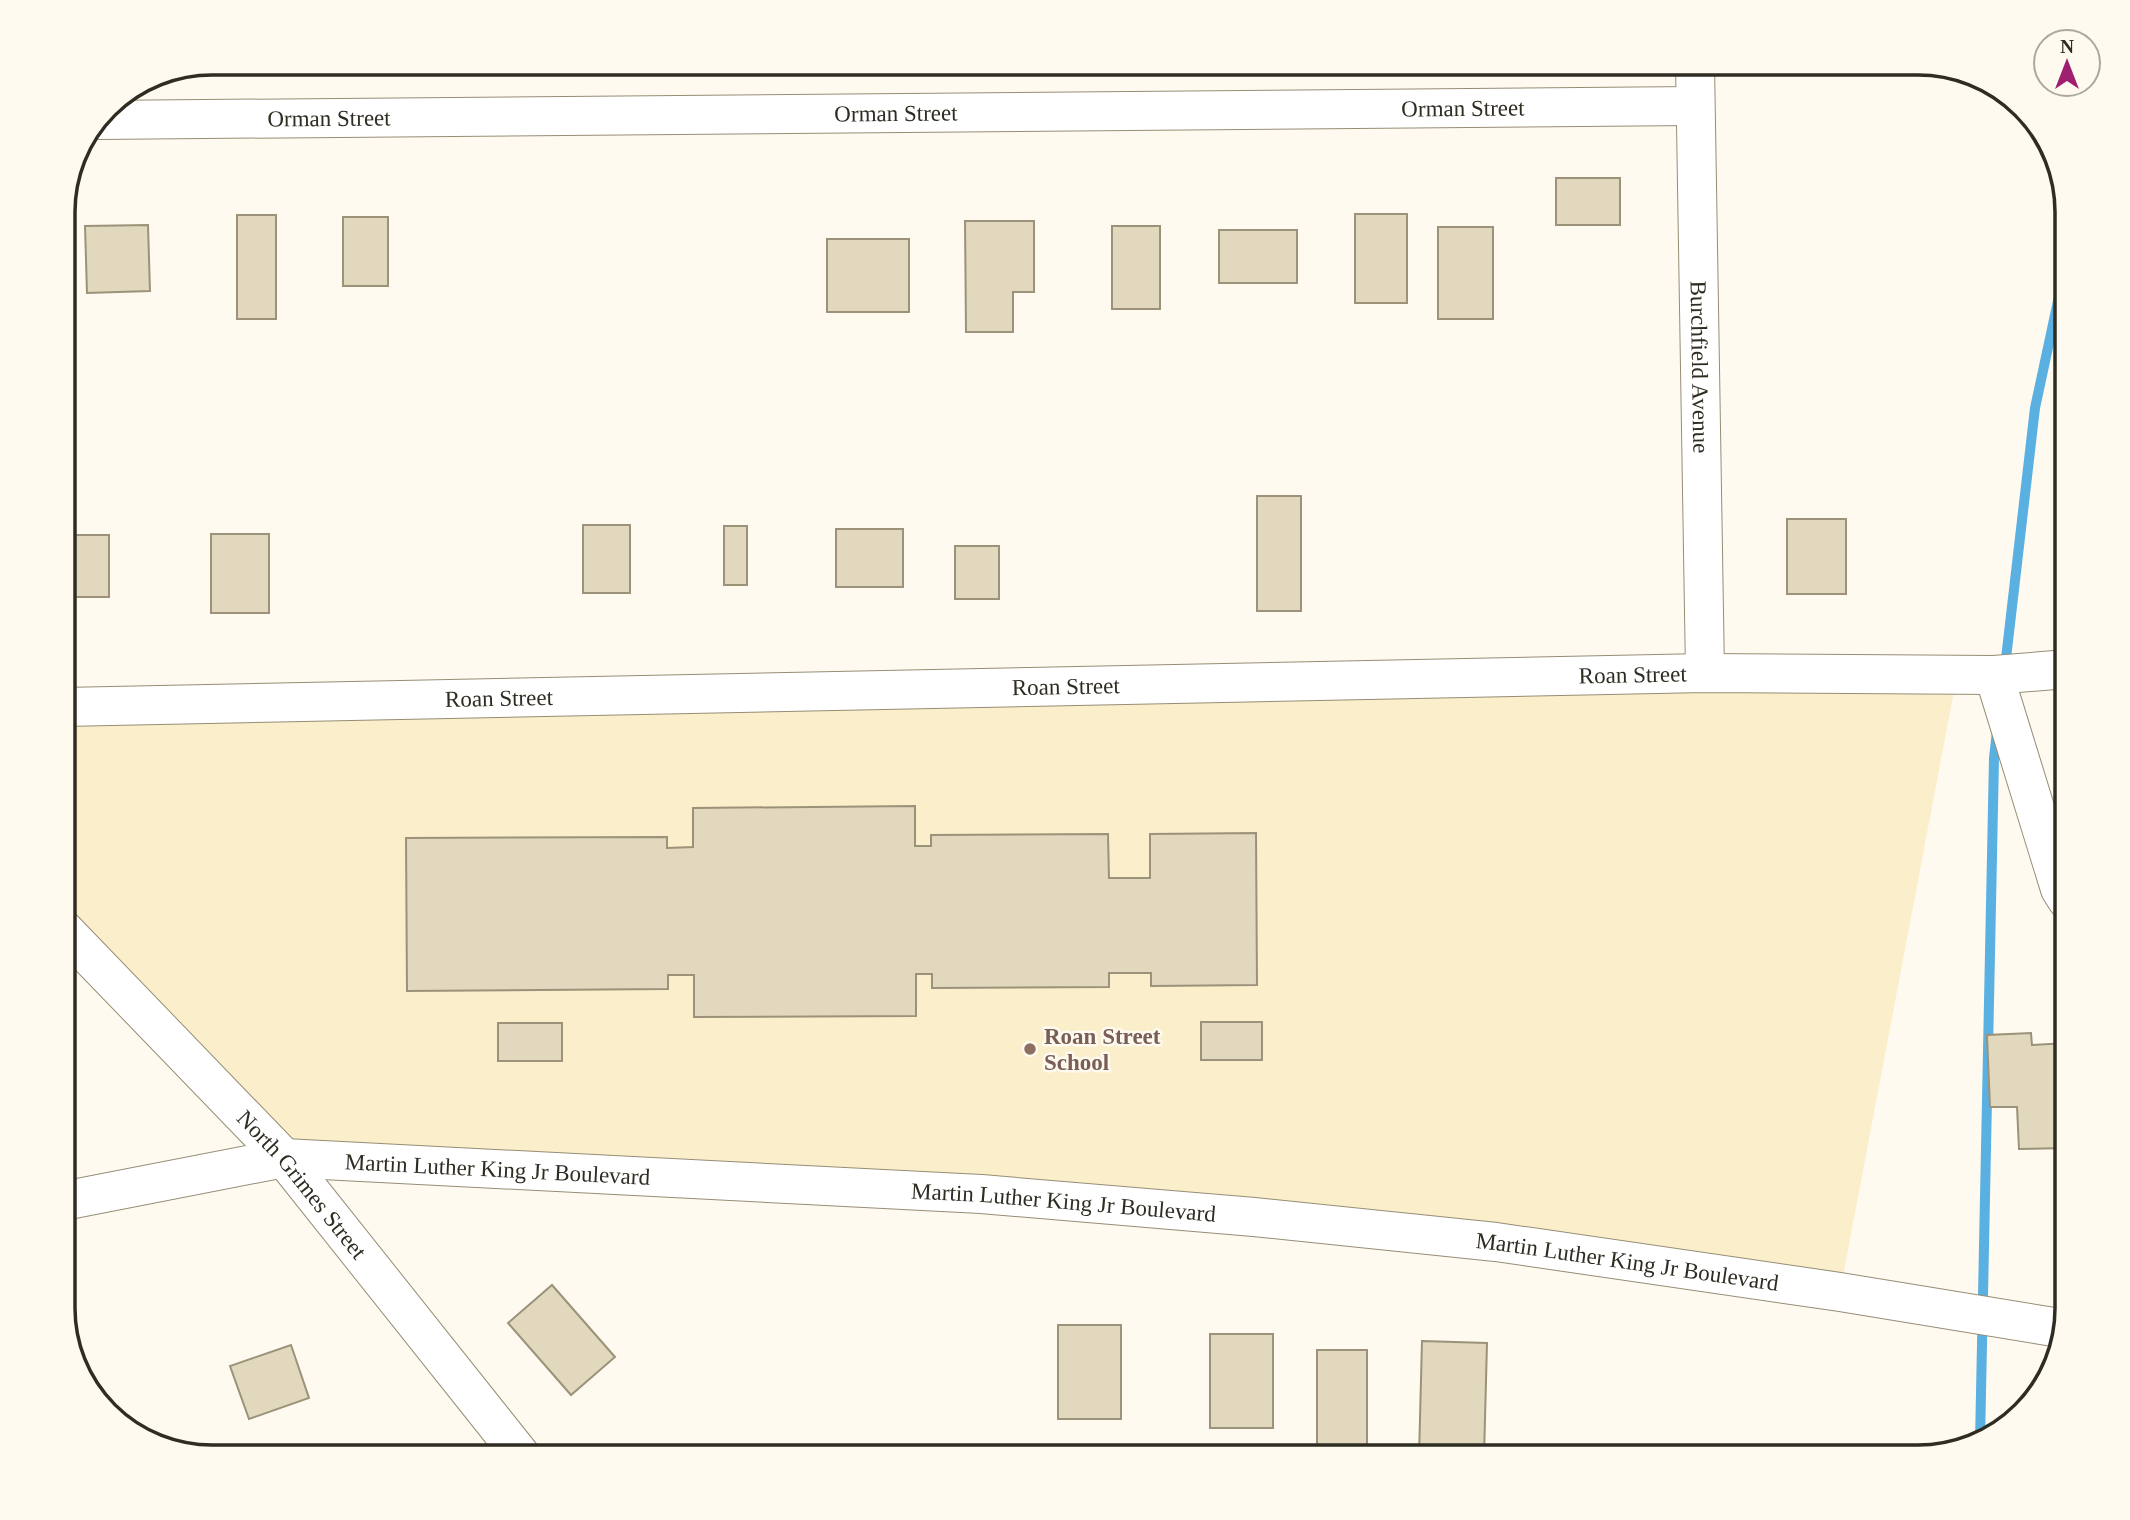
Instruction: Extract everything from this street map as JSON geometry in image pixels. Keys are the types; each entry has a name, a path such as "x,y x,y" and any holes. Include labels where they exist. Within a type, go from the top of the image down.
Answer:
{"street":[{"name":"Burchfield Avenue","path":"1695,75 1705,673"},
{"name":"Orman Street","path":"111,120 1695,106"},
{"name":"Roan Street","path":"76,707 1705,673 1994,675 2055,670"},
{"path":"1994,675 2055,873"},
{"name":"North Grimes Street","path":"76,942 284,1158 513,1445"},
{"name":"Martin Luther King Jr Boulevard","path":"76,1198 284,1158 981,1194 1254,1217 1496,1242 1840,1292 2053,1327"}],"shaded area":[{"name":"Roan Street School","path":"1957,675 1840,1292 1496,1242 284,1158 76,953 76,708"}],"building":[{"path":"1556,178 1620,178 1620,225 1556,225"},
{"path":"1355,214 1407,214 1407,303 1355,303"},
{"path":"237,215 276,215 276,319 237,319"},
{"path":"343,217 388,217 388,286 343,286"},
{"path":"965,221 1034,221 1034,292 1013,292 1013,332 966,332"},
{"path":"148,225 150,291 87,293 85,226"},
{"path":"1112,226 1160,226 1160,309 1112,309"},
{"path":"1438,227 1493,227 1493,319 1438,319"},
{"path":"1219,230 1297,230 1297,283 1219,283"},
{"path":"827,239 909,239 909,312 827,312"},
{"path":"1257,496 1301,496 1301,611 1257,611"},
{"path":"1787,519 1846,519 1846,594 1787,594"},
{"path":"583,525 630,525 630,593 583,593"},
{"path":"724,526 747,526 747,585 724,585"},
{"path":"836,529 903,529 903,587 836,587"},
{"path":"211,534 269,534 269,613 211,613"},
{"path":"76,535 109,535 109,597 76,597"},
{"path":"955,546 999,546 999,599 955,599"},
{"path":"915,806 915,846 931,846 931,835 1108,834 1109,878 1150,878 1150,834 1256,833 1257,985 1151,986 1151,973 1109,973 1109,987 932,988 932,974 916,974 916,1016 694,1017 694,975 668,975 668,989 407,991 406,838 667,837 667,848 693,847 693,808"},
{"path":"1201,1022 1262,1022 1262,1060 1201,1060"},
{"path":"498,1023 562,1023 562,1061 498,1061"},
{"path":"2031,1033 2032,1045 2055,1044 2055,1148 2019,1149 2017,1107 1990,1107 1987,1035"},
{"path":"552,1285 615,1357 571,1395 508,1323"},
{"path":"1058,1325 1121,1325 1121,1419 1058,1419"},
{"path":"1210,1334 1273,1334 1273,1428 1210,1428"},
{"path":"1422,1341 1487,1343 1484,1445 1419,1445"},
{"path":"291,1345 309,1398 249,1419 230,1366"},
{"path":"1317,1350 1367,1350 1367,1445 1317,1445"}],"waterway":[{"path":"2005,667 2035,408 2055,315"},
{"path":"1980,1430 1994,758 1997,731"}],"place":[{"name":"Roan Street School","path":"1030,1049"}]}
